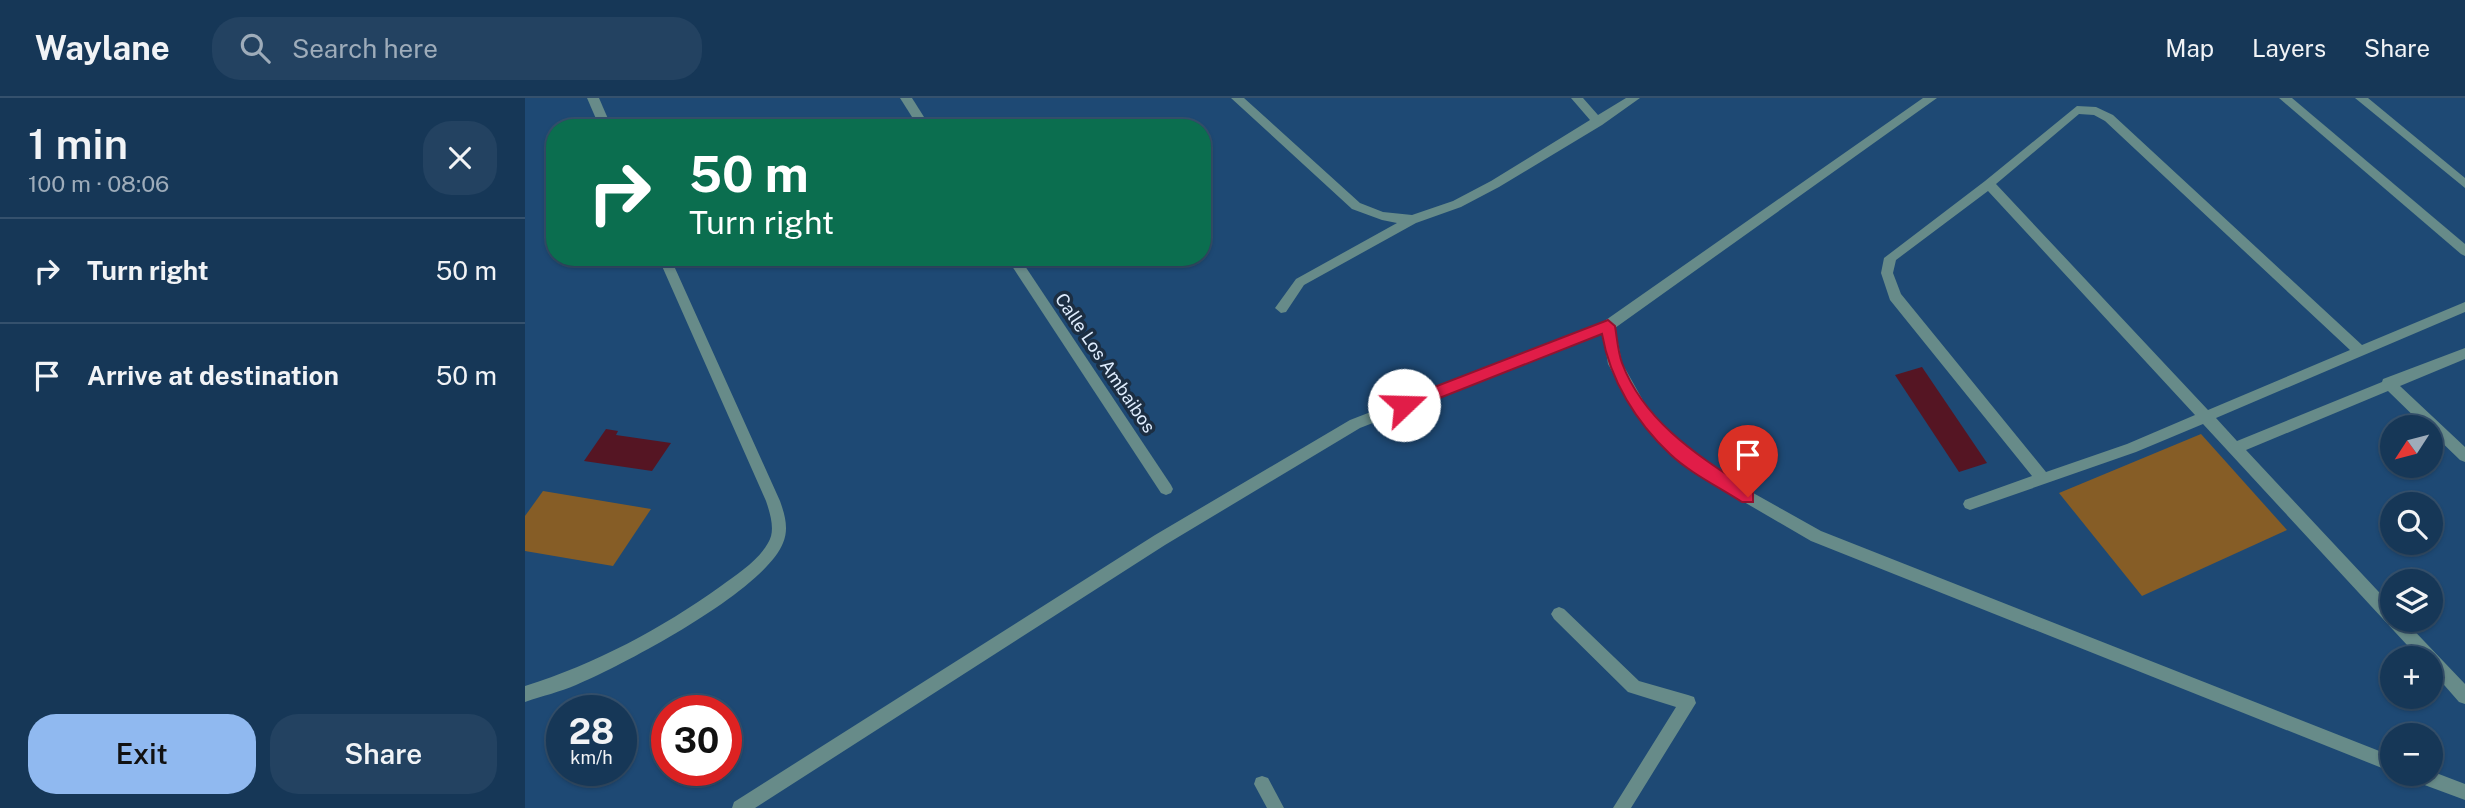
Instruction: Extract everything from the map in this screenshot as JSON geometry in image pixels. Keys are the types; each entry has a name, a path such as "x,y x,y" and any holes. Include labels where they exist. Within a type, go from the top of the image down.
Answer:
{"street":[{"path":"593,98 602,119"},
{"path":"906,98 919,119"},
{"path":"1237,98 1356,206 1382,216 1412,220"},
{"path":"1577,98 1598,122"},
{"path":"1281,308 1300,282 1412,220 1457,204 1495,184 1634,98"},
{"path":"740,808 1160,540 1355,424 1608,326 1931,98"},
{"path":"2285,98 2465,251"},
{"path":"2361,98 2465,184"},
{"path":"2043,479 1895,296 1887,273 1890,258 1989,184 2077,110 2096,111 2109,118 2359,350"},
{"path":"1989,184 2380,604"},
{"path":"525,694 572,678 714,600 750,574 775,546 781,523 773,501 668,266"},
{"name":"Calle Los Ambaibos","path":"1017,266 1166,489"},
{"path":"1970,504 2131,448 2465,307"},
{"path":"1608,326 1615,364 1621,375 1640,408 1677,450 1725,484 1816,536 2380,759"},
{"path":"2236,448 2465,353"},
{"path":"2388,383 2465,456"},
{"path":"1559,614 1634,687 1688,703 1621,808"},
{"path":"2406,632 2419,646"},
{"path":"2443,672 2465,696"},
{"path":"1262,784 1276,808"},
{"path":"2443,784 2465,792"}],"shaded area":[{"path":"1922,367 1987,463 1959,472 1895,375"},
{"path":"606,429 618,431 616,435 671,443 652,471 584,461"},
{"path":"2201,434 2287,530 2142,596 2059,493"},
{"path":"543,491 651,509 613,566 525,551 525,516"}],"route":[{"path":"1404,405 1608,326 1615,364 1640,408 1677,450 1748,497"}]}
